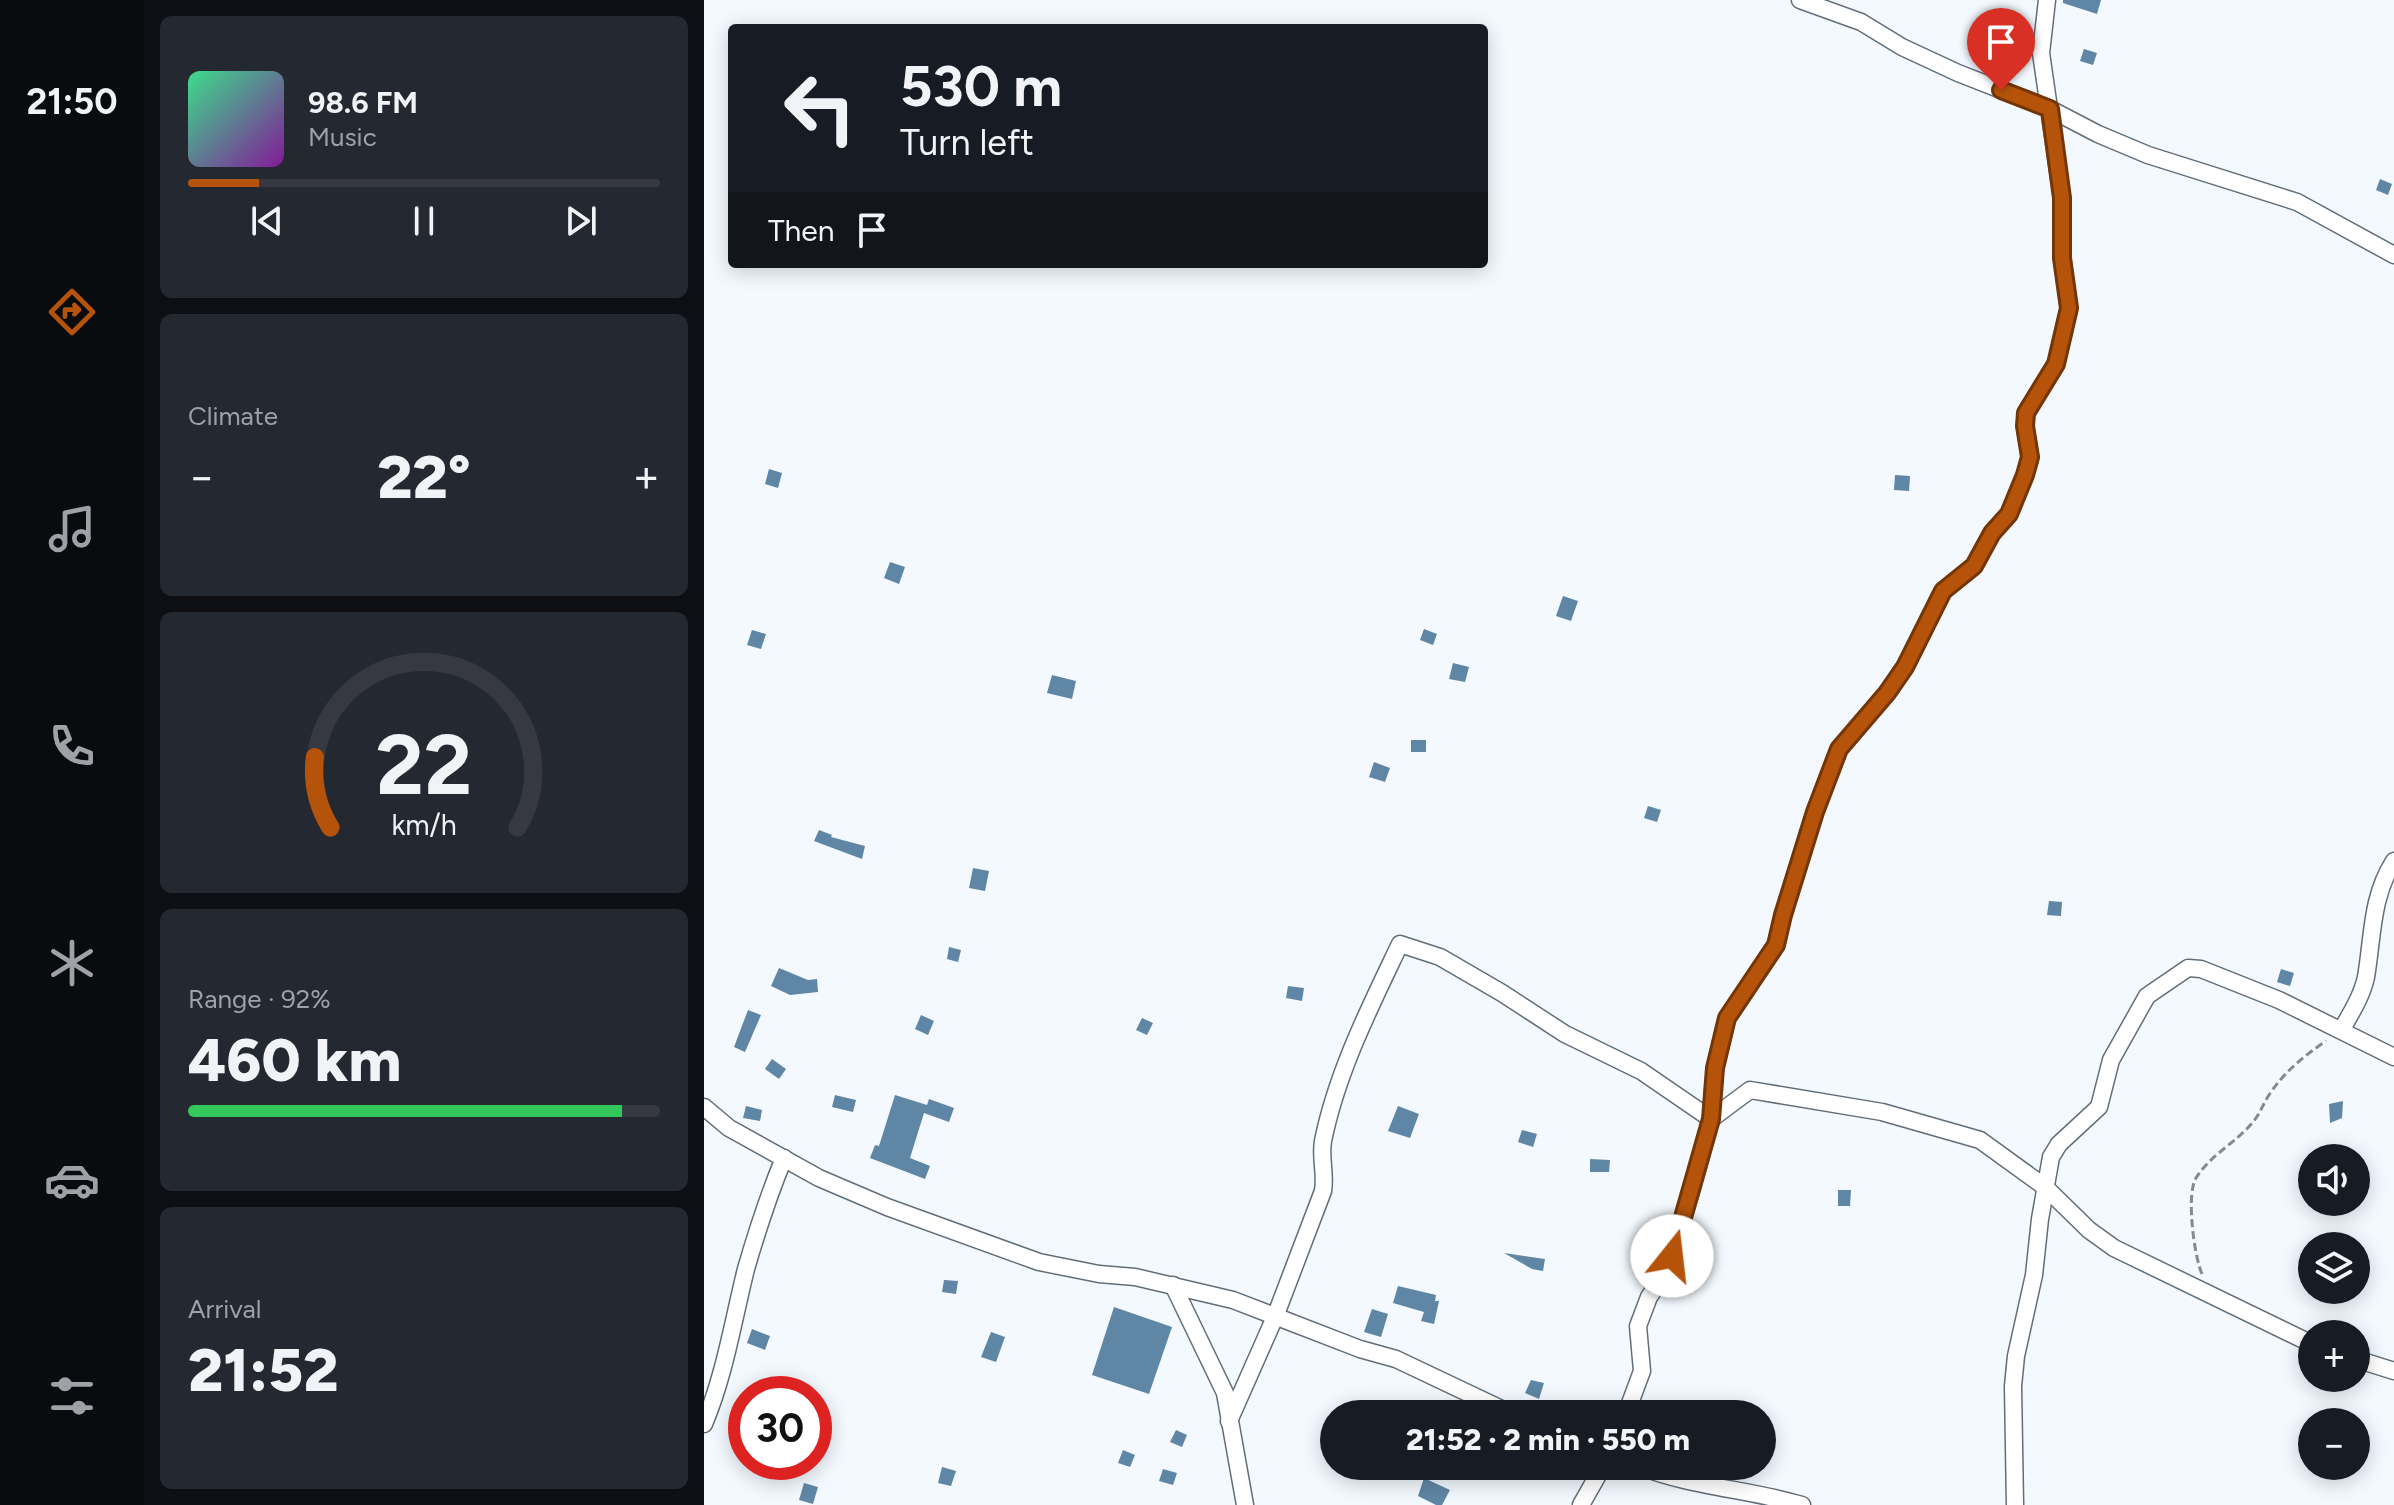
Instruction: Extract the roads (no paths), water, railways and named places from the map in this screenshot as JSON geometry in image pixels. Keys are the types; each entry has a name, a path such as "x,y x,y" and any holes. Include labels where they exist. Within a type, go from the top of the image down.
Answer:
{"street":[{"path":"1800,0 1861,22 1916,54 2050,109 2148,155 2297,202 2394,255"},
{"path":"1631,1400 1642,1371 1638,1326 1649,1297 1667,1270 1711,1119 1715,1068 1727,1018 1776,945 1815,812 1839,749 1905,667 1943,591 1974,566 1992,533 2009,514 2025,475 2030,457 2026,413 2056,364 2069,308 2062,258 2062,198 2041,53 2047,0"},
{"path":"2342,1029 2362,991 2372,917 2386,873 2394,861"},
{"path":"1229,1421 1275,1317 1323,1191 1323,1146 1340,1082 1378,987 1400,944 1440,957 1565,1034 1641,1071 1711,1119"},
{"path":"2015,1505 2013,1386 2016,1356 2034,1275 2051,1157 2059,1144 2099,1107 2111,1060 2138,1009 2160,985 2188,968 2201,969 2342,1029 2394,1057"},
{"path":"1711,1119 1750,1090 1882,1112 1980,1140 2045,1187 2089,1230 2114,1248 2298,1337"},
{"path":"704,1107 729,1128 819,1178 887,1207 1039,1262 1173,1285 1233,1300 1360,1349 1396,1359 1482,1400"},
{"path":"704,1424 730,1346 763,1211 784,1158"},
{"path":"1173,1285 1225,1393 1245,1505"},
{"path":"2370,1363 2394,1371"},
{"path":"1581,1505 1595,1480"},
{"path":"1688,1480 1802,1505"}]}
